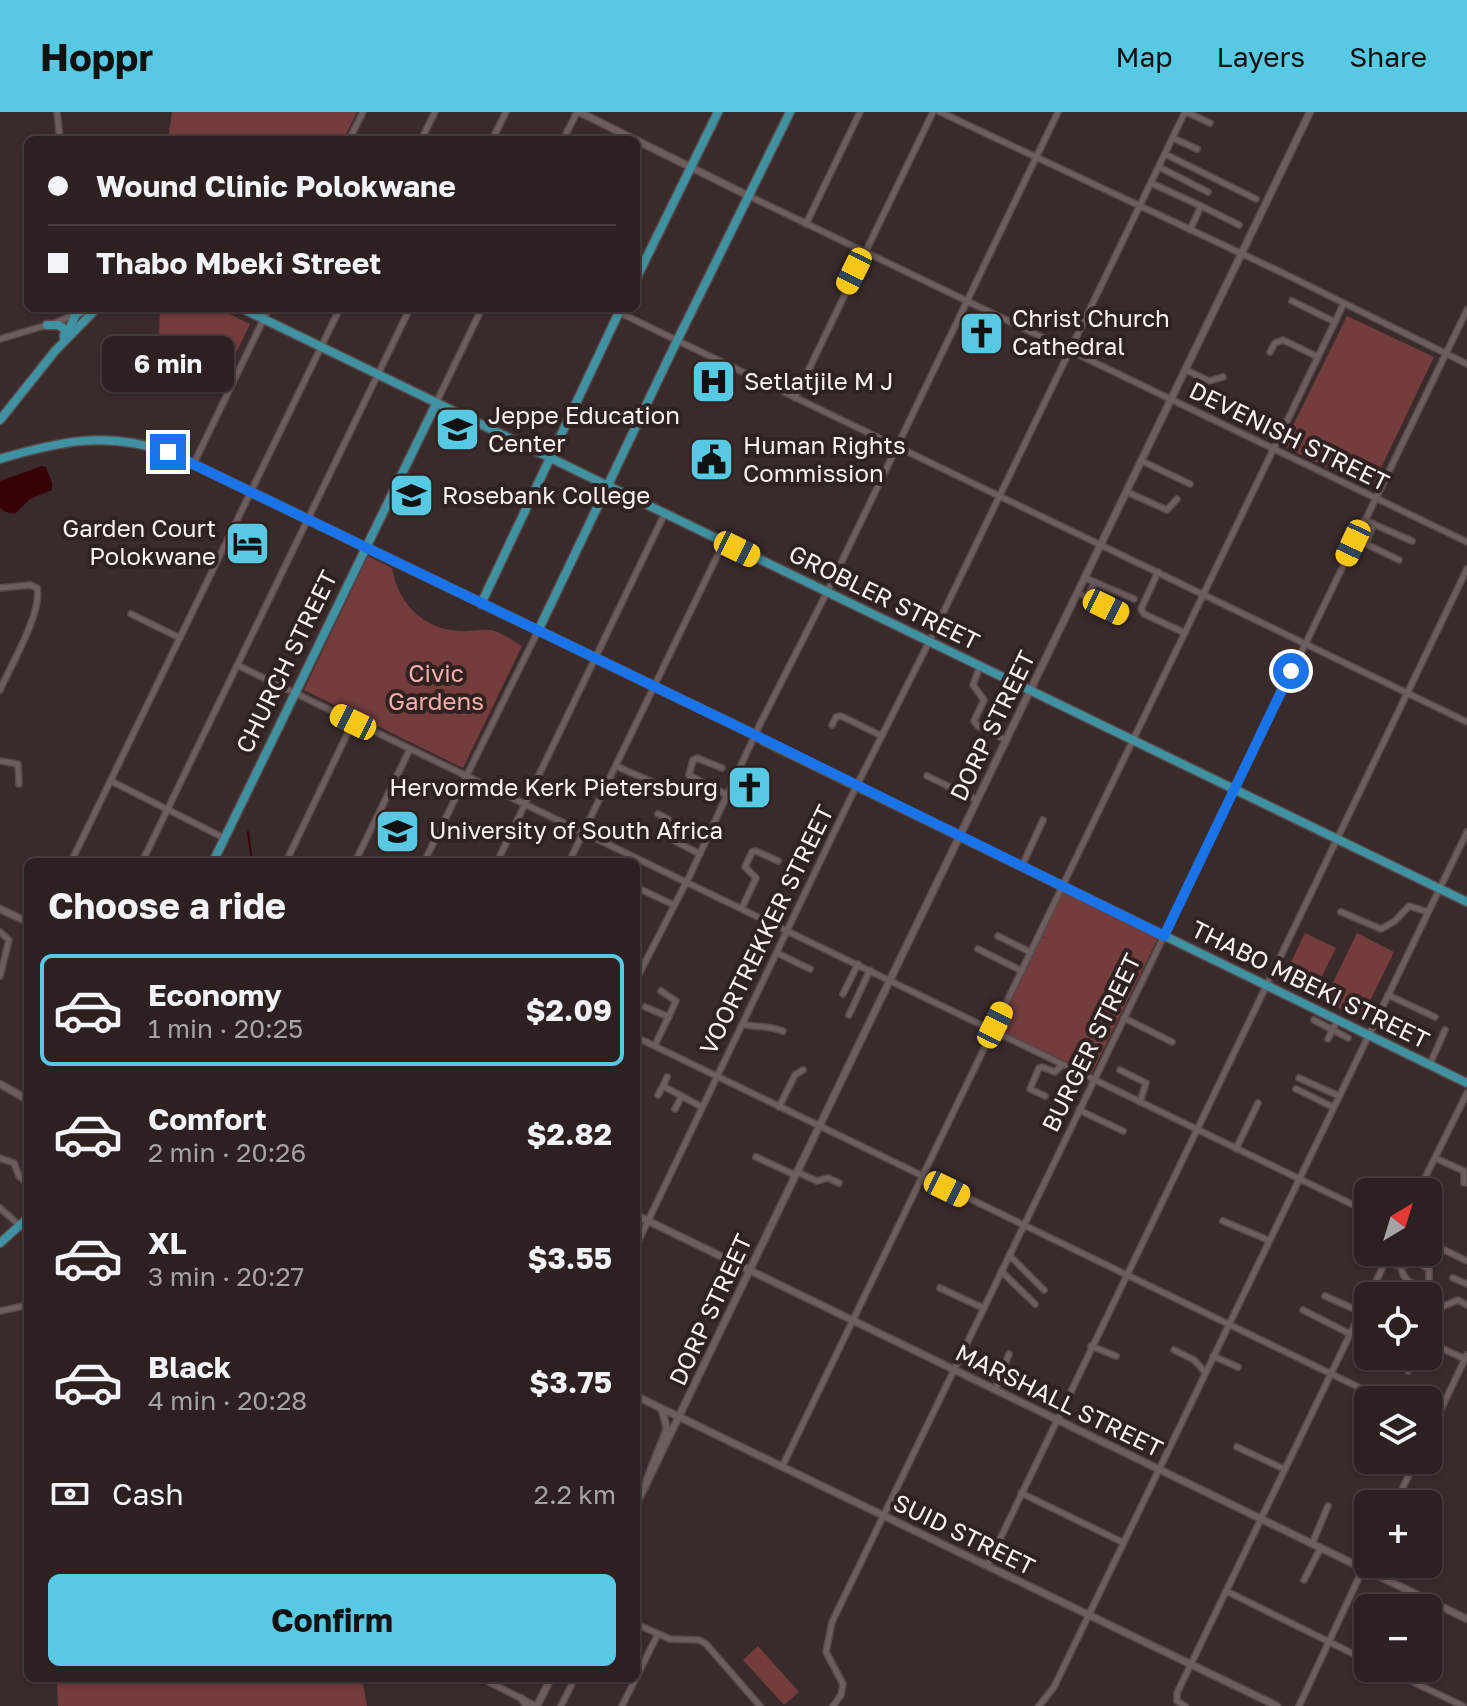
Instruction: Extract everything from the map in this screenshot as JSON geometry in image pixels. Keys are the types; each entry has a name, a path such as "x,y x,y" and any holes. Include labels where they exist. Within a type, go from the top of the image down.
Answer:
{"main road":[{"path":"640,271 718,112"},
{"path":"538,631 790,112"},
{"path":"0,420 55,351 76,312"},
{"path":"55,351 93,312"},
{"name":"GROBLER STREET","path":"249,312 1467,902"},
{"path":"481,604 616,312"},
{"path":"47,325 63,327 64,338"},
{"name":"CHURCH STREET","path":"215,858 436,404"},
{"name":"THABO MBEKI STREET","path":"0,459 48,445 94,439 153,447 194,463 1467,1083"},
{"path":"0,1243 24,1222"}],"street":[{"path":"57,112 60,136"},
{"path":"351,136 363,112"},
{"path":"423,136 435,112"},
{"path":"494,136 506,112"},
{"path":"565,136 578,112"},
{"name":"DEVENISH STREET","path":"578,112 628,136"},
{"path":"806,224 860,112"},
{"path":"795,398 933,112"},
{"path":"940,112 1467,364"},
{"path":"640,972 687,881 1058,112"},
{"path":"1185,112 1210,123"},
{"name":"VOORTREKKER STREET","path":"640,1238 1185,112"},
{"name":"DORP STREET","path":"640,1497 1310,112"},
{"path":"1173,138 1197,149"},
{"name":"DEVENISH STREET","path":"640,142 1068,352 1467,542"},
{"path":"1165,154 1256,199"},
{"path":"1159,167 1208,192"},
{"path":"1151,183 1239,225"},
{"path":"1190,230 1201,206"},
{"path":"1292,301 1335,322"},
{"path":"782,1467 1344,303"},
{"name":"BURGER STREET","path":"833,1706 841,1695 843,1684 827,1656 829,1632 1467,310"},
{"path":"0,339 47,325 74,312"},
{"path":"194,463 267,312"},
{"path":"73,858 338,312"},
{"path":"144,858 408,312"},
{"name":"CHURCH STREET","path":"436,404 480,312"},
{"path":"623,312 1467,722"},
{"path":"1270,352 1275,343 1283,340 1318,357"},
{"path":"1186,370 1209,381 1223,377"},
{"path":"1142,461 1190,484"},
{"path":"1127,492 1167,510 1177,499"},
{"path":"499,858 666,512"},
{"path":"1364,520 1412,541"},
{"path":"1374,524 1366,544 1399,560"},
{"path":"571,858 724,542"},
{"path":"987,1566 1467,569"},
{"path":"1158,572 1141,609 1144,614 1185,633"},
{"path":"1085,578 1134,599"},
{"path":"1087,597 1095,582"},
{"path":"0,588 36,587 39,594 38,603 0,690"},
{"path":"1078,593 1125,616"},
{"path":"131,614 180,638"},
{"path":"938,622 962,635"},
{"path":"426,858 538,631"},
{"path":"237,665 640,858"},
{"path":"980,666 973,685 984,699 974,721 1006,740"},
{"path":"832,725 836,717 841,716 882,736"},
{"path":"288,858 353,722"},
{"path":"357,858 410,749"},
{"path":"722,768 697,758 693,760 689,775 727,795"},
{"path":"0,761 18,764 19,784"},
{"path":"616,766 659,785 657,796"},
{"path":"927,776 977,800"},
{"path":"111,781 225,838"},
{"path":"658,814 668,819 666,833 669,838 700,854"},
{"path":"1022,867 1043,820"},
{"path":"1039,1706 1054,1687 1467,832"},
{"path":"742,908 756,878 745,867 752,852 778,861"},
{"path":"640,858 1354,1205"},
{"path":"640,889 674,905"},
{"path":"1341,912 1381,929 1395,921 1409,906 1428,912"},
{"path":"0,909 24,920"},
{"path":"0,932 9,940 0,976"},
{"path":"998,936 1030,952"},
{"path":"978,949 1022,971"},
{"path":"777,953 810,969"},
{"path":"843,994 858,964"},
{"path":"849,1015 870,970"},
{"path":"655,1045 676,1001 661,991"},
{"path":"1388,995 1435,1017"},
{"path":"645,1007 669,1017"},
{"path":"1124,1018 1172,1042"},
{"path":"1314,1020 1348,1038"},
{"path":"1328,1039 1337,1021"},
{"path":"742,1024 766,1025 783,1031"},
{"path":"1429,1065 1445,1030"},
{"path":"640,1039 1355,1386"},
{"path":"1045,1096 1030,1089 1039,1068 1055,1072 1062,1065"},
{"path":"779,1107 795,1075 803,1070"},
{"path":"1120,1070 1146,1083 1140,1102"},
{"path":"658,1095 667,1077"},
{"path":"1299,1078 1339,1096"},
{"path":"0,1085 24,1098"},
{"path":"663,1086 702,1107"},
{"path":"1296,1089 1333,1107"},
{"path":"1425,1178 1467,1093"},
{"path":"675,1109 682,1096"},
{"path":"1236,1149 1258,1103"},
{"path":"1079,1110 1123,1131"},
{"path":"756,1157 817,1181 828,1178 839,1183"},
{"path":"0,1158 14,1163 24,1180"},
{"path":"1435,1158 1464,1171 1464,1183"},
{"path":"0,1208 20,1226"},
{"name":"MARSHALL STREET","path":"640,1217 1354,1565"},
{"path":"1223,1221 1268,1240"},
{"path":"1442,1249 1467,1261"},
{"path":"1009,1255 1044,1290"},
{"path":"1414,1261 1428,1267 1431,1274 1427,1285 1422,1287 1406,1280 1401,1267 1414,1261"},
{"path":"1001,1271 1035,1304"},
{"path":"1453,1278 1467,1284"},
{"path":"940,1288 983,1308"},
{"path":"1325,1296 1354,1309"},
{"path":"1442,1307 1458,1300 1467,1305"},
{"path":"0,1311 24,1306"},
{"path":"1303,1310 1350,1334"},
{"path":"1185,1706 1177,1701 1177,1693 1354,1326"},
{"path":"1091,1346 1116,1356"},
{"path":"1442,1348 1466,1357 1442,1401"},
{"path":"1174,1350 1189,1356 1205,1373"},
{"path":"995,1390 1009,1354"},
{"path":"1213,1356 1238,1367"},
{"name":"SUID STREET","path":"640,1398 1277,1706"},
{"name":"DORP STREET","path":"646,1486 650,1468 667,1429 662,1410"},
{"path":"1237,1447 1284,1469"},
{"path":"1021,1493 1122,1542"},
{"path":"1311,1544 1328,1506"},
{"path":"1304,1580 1320,1549"},
{"path":"1299,1706 1359,1578"},
{"name":"MARSHALL STREET","path":"1382,1578 1467,1619"},
{"path":"1226,1591 1354,1654"},
{"path":"640,1626 670,1639 699,1640 706,1644 760,1706"},
{"path":"640,1670 658,1634"},
{"path":"489,1682 536,1706 549,1682"},
{"path":"561,1706 573,1682"},
{"path":"622,1706 634,1682"},
{"path":"1413,1682 1463,1706"},
{"path":"521,1698 527,1706"}],"green space":[{"path":"172,112 357,112 345,136 169,136"},
{"path":"160,312 225,312 250,324 216,394 158,364"},
{"path":"1347,316 1434,357 1371,489 1283,446"},
{"name":"Civic Gardens","path":"368,556 392,568 400,593 424,620 448,629 494,631 522,646 463,768 304,690"},
{"path":"1061,890 1158,938 1091,1075 995,1029 1039,936 1048,939 1040,935"},
{"path":"1305,933 1336,948 1313,994 1283,979"},
{"path":"1357,933 1394,952 1361,1019 1324,1001"},
{"path":"758,1646 799,1692 784,1705 743,1660"},
{"path":"57,1682 363,1682 367,1706 58,1706"}],"shaded area":[{"path":"46,467 52,490 30,499 15,514 0,508 0,481"}],"waterway":[{"path":"248,832 251,858"}],"place":[{"name":"Christ Church Cathedral","path":"981,333"},
{"name":"Setlatjile M J","path":"713,382"},
{"name":"Jeppe Education Center","path":"457,430"},
{"name":"Human Rights Commission","path":"712,460"},
{"name":"Rosebank College","path":"411,496"},
{"name":"Garden Court Polokwane","path":"247,543"},
{"name":"Hervormde Kerk Pietersburg","path":"749,788"},
{"name":"University of South Africa","path":"398,831"}],"route":[{"path":"168,452 1164,936 1291,671"}]}
